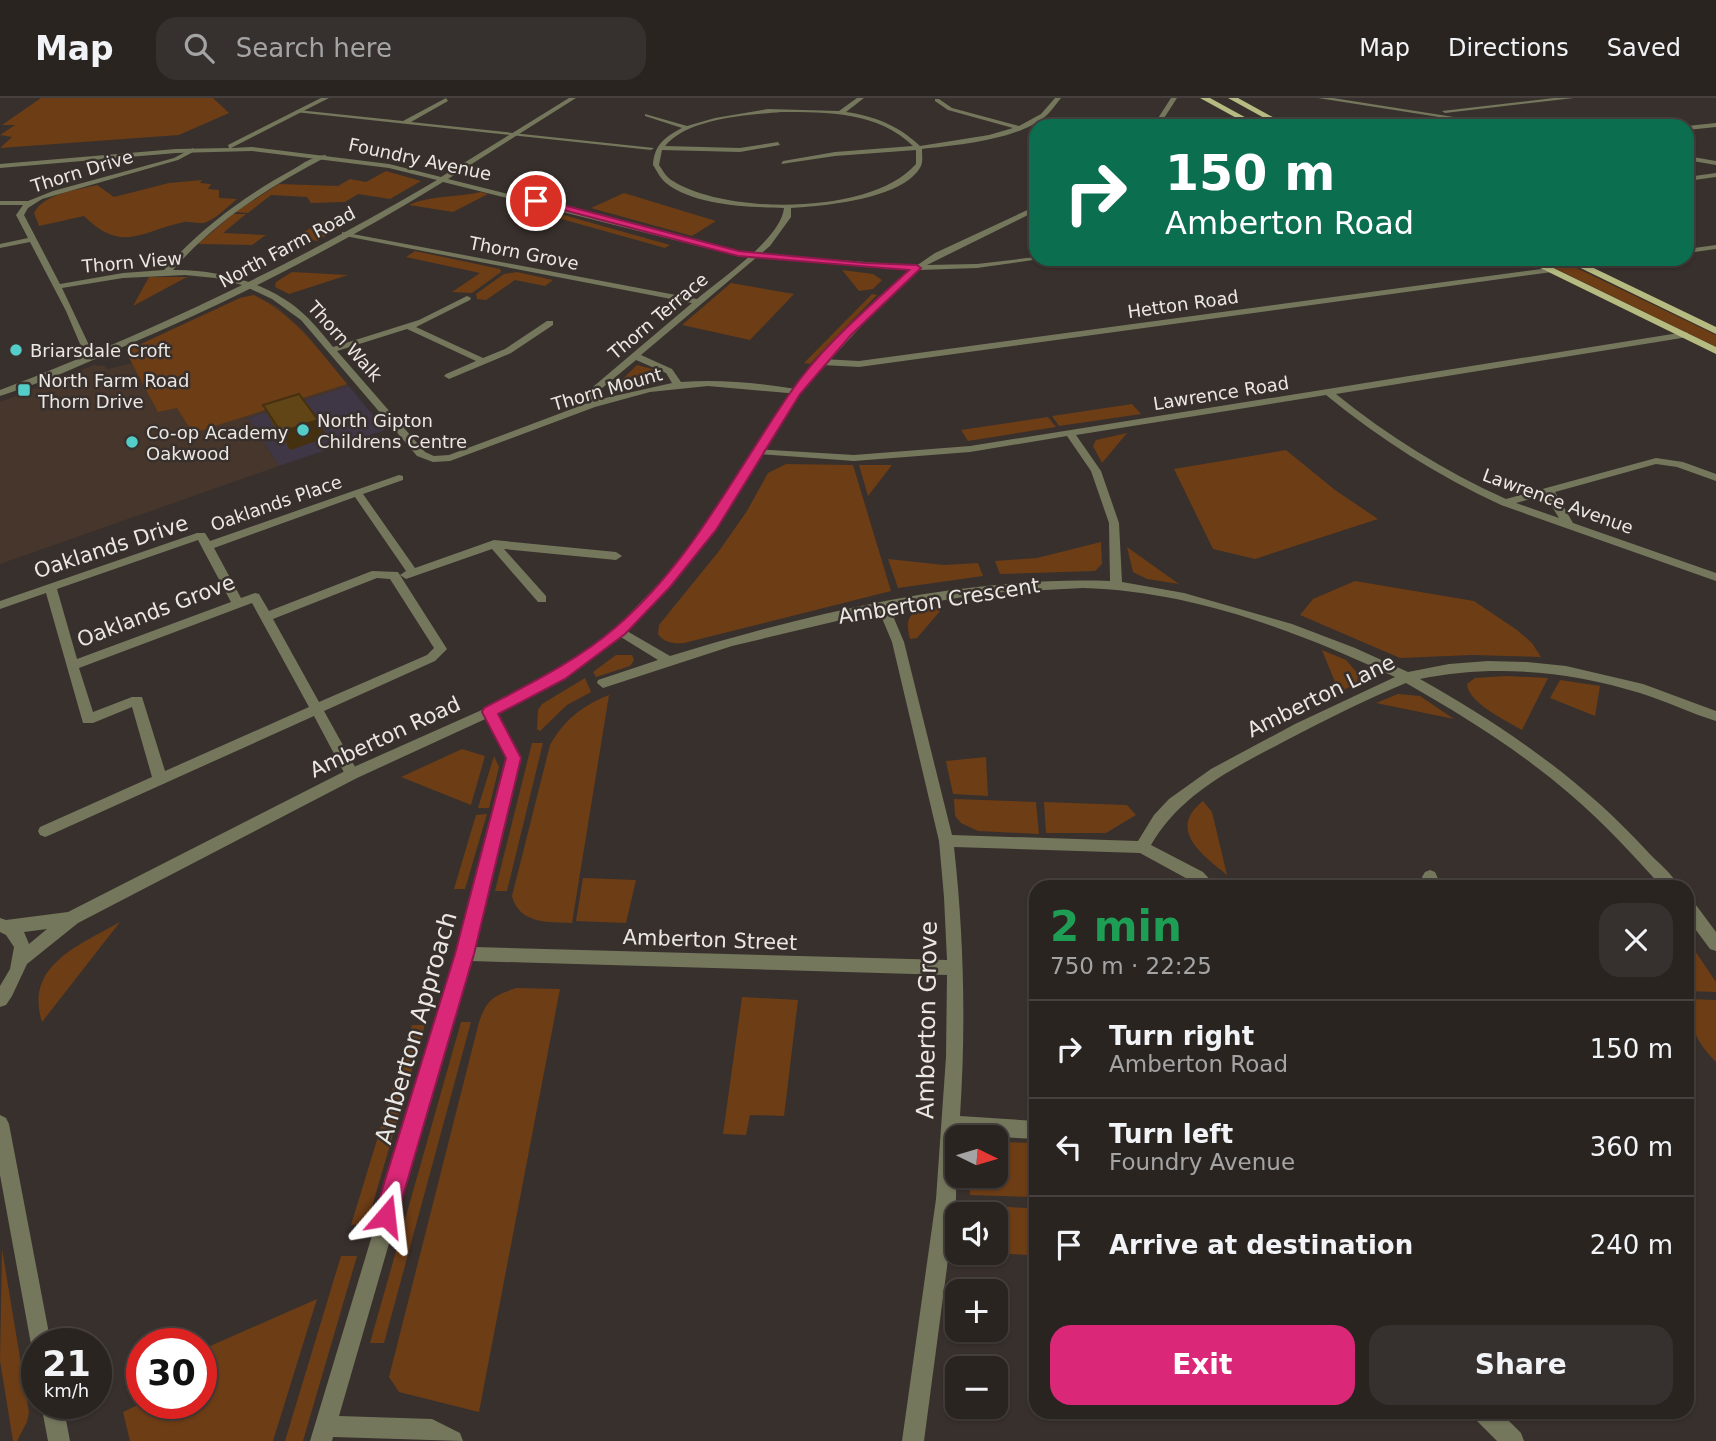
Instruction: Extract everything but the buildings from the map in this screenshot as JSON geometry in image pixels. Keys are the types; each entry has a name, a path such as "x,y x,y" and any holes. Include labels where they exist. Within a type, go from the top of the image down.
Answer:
{"main road":[{"path":"1205,98 1244,119"},
{"path":"1231,98 1272,119"},
{"path":"1541,266 1716,351"},
{"path":"1582,266 1716,331"}],"street":[{"path":"225,148 326,98"},
{"name":"North Farm Road","path":"0,393 98,355 253,285 515,136 573,98"},
{"path":"779,98 781,110"},
{"path":"839,113 861,98"},
{"path":"1037,119 1046,114 1058,98"},
{"path":"1160,119 1174,98"},
{"path":"1321,98 1342,99 1462,119"},
{"path":"1435,115 1440,111 1571,98"},
{"path":"404,124 446,100"},
{"path":"937,100 950,109 1020,128"},
{"path":"1463,103 1475,108"},
{"path":"781,110 839,113 892,126 909,136 919,148 919,164 904,179 875,193 835,202 788,206 739,204 697,195 668,181 656,165 655,148 687,128 729,116 781,110"},
{"path":"298,112 515,136 655,148 740,150 778,144"},
{"path":"647,115 687,128"},
{"path":"782,163 833,154 919,148 980,139 1029,123"},
{"path":"1694,127 1716,125"},
{"name":"Foundry Avenue","path":"0,166 225,148 324,156 443,178 738,254 917,268 977,266 1029,260"},
{"name":"Thorn Drive","path":"98,355 84,344 70,310 55,287 20,215 29,203 55,192 176,159 193,150"},
{"path":"167,272 195,239 235,206 324,156"},
{"path":"1694,159 1716,163"},
{"path":"1694,178 1716,175"},
{"path":"0,203 29,203"},
{"name":"Thorn Terrace","path":"600,403 593,396 597,388 767,244 788,217 788,206"},
{"name":"Amberton Road","path":"22,959 72,918 352,774 489,712 559,675 620,631 665,584 712,527 796,392 872,309 917,268 958,244 1029,211"},
{"name":"Thorn Grove","path":"345,234 698,302"},
{"path":"0,246 32,239"},
{"path":"1694,250 1716,247"},
{"name":"Hetton Road","path":"822,362 859,365 1549,270"},
{"name":"Thorn View","path":"55,287 167,272 227,277 253,285"},
{"name":"Thorn Walk","path":"253,285 284,302 304,318 421,454 433,459"},
{"path":"332,350 409,327 467,298"},
{"path":"449,376 523,342 550,323"},
{"path":"409,327 484,362"},
{"name":"Lawrence Road","path":"759,452 830,457 893,457 970,449 1685,335"},
{"path":"635,356 669,371 678,385"},
{"name":"Thorn Mount","path":"433,459 450,458 600,403 678,385 734,384 796,392"},
{"name":"Lawrence Avenue","path":"1328,392 1371,428 1441,473 1505,503 1716,577"},
{"path":"1070,433 1096,471 1114,523 1116,585"},
{"path":"1505,503 1656,461 1679,464 1716,478"},
{"name":"Oaklands Place","path":"207,545 399,478"},
{"path":"1549,492 1569,526"},
{"name":"Oaklands Place","path":"357,493 413,573"},
{"name":"Oaklands Drive","path":"0,605 201,535 238,603"},
{"path":"494,544 542,599"},
{"path":"396,579 494,544 616,556"},
{"path":"45,831 316,708 430,658 441,649 394,575 376,574 265,617 316,708 352,774"},
{"name":"Amberton Crescent","path":"603,683 666,659 883,606 1031,584 1116,585 1181,597 1290,626 1339,644 1408,677 1461,707 1519,746 1577,792 1649,860 1665,880"},
{"name":"Oaklands Grove","path":"50,587 88,719 137,700 160,779"},
{"name":"Oaklands Grove","path":"72,666 255,597 265,617"},
{"name":"Amberton Grove","path":"883,606 898,642 946,841 955,968 955,1057 951,1125"},
{"path":"620,631 666,659"},
{"name":"Amberton Lane","path":"1142,847 1160,818 1175,802 1227,766 1320,717 1408,677 1512,666 1550,669 1628,683 1716,716"},
{"name":"Amberton Approach","path":"323,1434 465,954 513,758 489,712"},
{"path":"946,841 1142,847 1201,880"},
{"path":"1694,915 1716,944"},
{"name":"Amberton Road","path":"3,926 42,924 72,918"},
{"path":"0,999 11,986 22,959 21,941 3,926"},
{"name":"Amberton Street","path":"465,954 955,968"},
{"path":"0,1124 3,1154 38,1328"},
{"path":"1008,1128 1029,1130"},
{"name":"Amberton Grove","path":"913,1441 947,1188"},
{"path":"54,1419 56,1439"},
{"path":"1491,1419 1513,1441"},
{"path":"323,1434 432,1430 452,1441"}],"shaded area":[{"path":"41,98 213,98 229,113 179,135 0,148 12,137 0,135 15,125 2,125"},
{"path":"386,171 421,181 390,199 358,194 345,202 311,203 307,197 271,195 248,213 235,212 279,184 338,186 350,179 366,182"},
{"path":"202,180 200,183 211,184 208,189 219,190 219,198 237,199 204,223 184,222 132,237 121,237 97,228 84,216 39,226 34,213 39,206 53,197 97,185 114,197 169,183"},
{"path":"481,192 488,194 453,212 409,205 424,200"},
{"path":"624,193 716,221 692,236 591,208"},
{"path":"528,205 670,245 665,248 522,208"},
{"path":"233,214 246,214 223,233 266,235 252,245 198,244"},
{"path":"327,219 349,222 317,241 295,237"},
{"path":"415,251 500,269 501,272 472,293 452,292 480,273 406,257"},
{"path":"1550,266 1573,266 1716,335 1716,347"},
{"path":"842,270 873,274 882,280 873,289 859,291"},
{"path":"292,272 348,275 289,294 275,287 276,282"},
{"path":"517,272 553,280 545,286 515,280 486,300 477,299 476,294 504,274"},
{"path":"149,277 187,277 133,306"},
{"path":"731,283 794,294 750,340 682,325"},
{"path":"872,294 877,295 810,364 804,363"},
{"name":"Co-op Academy Oakwood","path":"254,295 276,306 303,330 349,386 248,418 279,466 0,564 0,402 94,365 108,369 132,363 127,354 130,349 240,298"},
{"path":"254,295 294,323 347,384 193,433 177,408 158,412 127,354 130,349 240,298"},
{"path":"637,365 652,369 664,379 626,390 614,388"},
{"path":"349,386 385,430 279,466 248,418"},
{"path":"1132,404 1141,414 1059,426 1052,416"},
{"path":"1048,417 1056,427 968,441 961,430"},
{"path":"1127,433 1102,463 1093,446 1096,440"},
{"path":"1286,450 1335,490 1378,519 1255,559 1213,549 1174,469"},
{"path":"786,464 853,465 891,591 684,643 663,639 658,634 659,625 719,551 747,511 768,473"},
{"path":"859,465 892,465 868,496"},
{"path":"1101,542 1102,564 1095,571 1000,574 995,561 1037,558"},
{"path":"1127,547 1179,584 1147,579 1133,572"},
{"path":"888,559 944,565 978,563 983,576 898,588"},
{"path":"1355,581 1474,601 1517,630 1532,643 1541,657 1472,655 1400,658 1300,615 1313,599"},
{"path":"938,607 941,610 917,638 910,639 908,623 913,614"},
{"path":"1322,650 1346,660 1358,674 1357,683 1339,692"},
{"path":"616,655 632,655 634,660 630,666 596,677 593,672"},
{"path":"585,678 591,692 567,705 540,731 537,729 538,710 542,704"},
{"path":"1475,678 1548,678 1522,730 1481,705 1469,691 1467,684"},
{"path":"1560,680 1600,686 1595,716 1550,698"},
{"path":"1398,694 1420,696 1454,719 1376,703"},
{"path":"609,695 572,923 536,920 521,912 512,896 550,745 561,728 575,715"},
{"path":"532,743 543,743 507,891 495,891"},
{"path":"462,749 485,756 471,805 401,777"},
{"path":"494,756 499,767 489,808 478,808"},
{"path":"986,757 988,796 953,794 946,761"},
{"path":"954,799 1036,802 1039,834 978,831 961,823 955,816"},
{"path":"1203,801 1212,812 1227,875 1208,860 1192,842 1188,832 1192,812"},
{"path":"1044,802 1127,805 1136,815 1106,833 1046,833"},
{"path":"487,814 465,889 454,889 476,815"},
{"path":"583,878 636,880 626,923 576,921"},
{"path":"120,922 42,1022 39,1002 41,986 48,971 73,949"},
{"path":"1694,949 1716,982 1716,992 1694,991"},
{"path":"516,988 560,989 479,1412 399,1392 389,1377 479,1022 492,999"},
{"path":"742,997 798,1000 784,1116 750,1115 746,1135 723,1134"},
{"path":"1694,999 1716,1000 1716,1062 1695,1033"},
{"path":"461,1022 471,1022 384,1343 370,1343"},
{"path":"412,1025 425,1025 367,1224 351,1225"},
{"path":"1008,1142 1029,1143 1029,1197 970,1195 970,1188 1008,1188"},
{"path":"1008,1207 1027,1208 1028,1255 1008,1254"},
{"path":"2,1249 21,1364 21,1419 28,1419 17,1441 13,1441 0,1361"},
{"path":"341,1256 357,1256 303,1441 285,1441"},
{"path":"317,1299 273,1441 130,1441 123,1412 126,1411 126,1419 217,1419 217,1343"}],"place":[{"name":"Briarsdale Croft","path":"16,350"},
{"name":"North Farm Road Thorn Drive","path":"24,390"},
{"name":"North Gipton Childrens Centre","path":"303,430"},
{"name":"Co-op Academy Oakwood","path":"132,442"}],"route":[{"path":"386,1216 465,954 513,758 489,712 559,675 620,631 665,584 712,527 796,392 848,333 917,268 738,254 536,201"}]}
